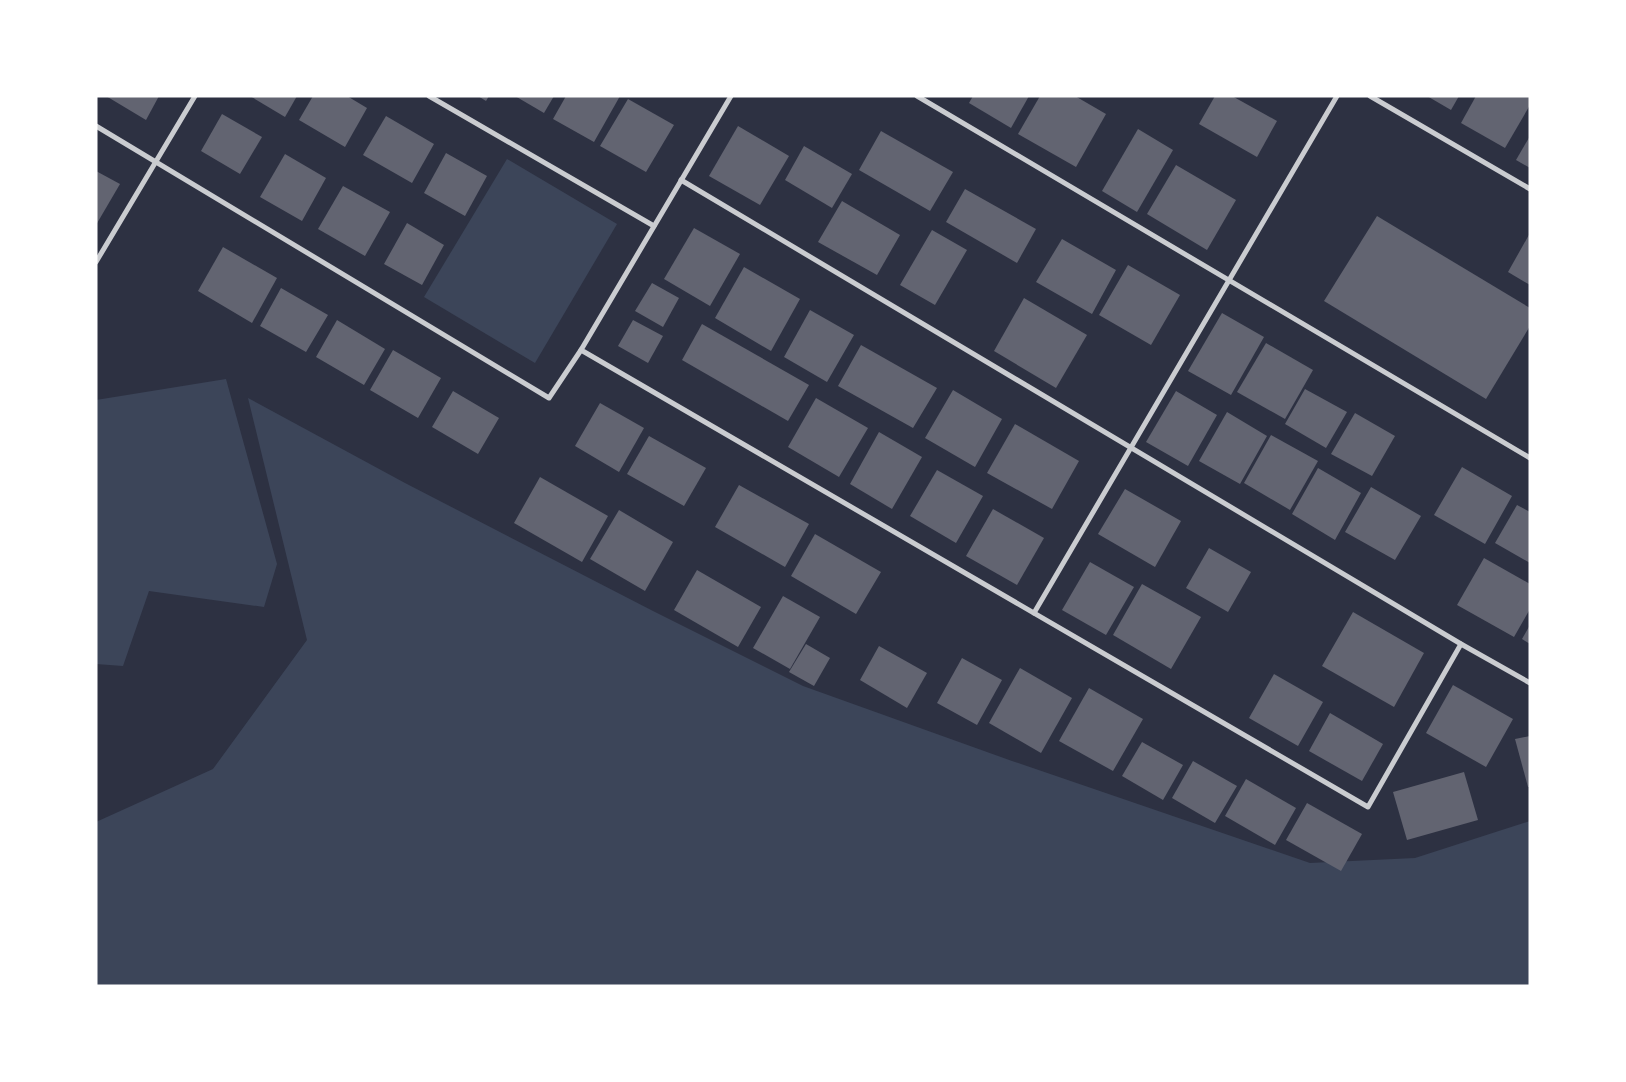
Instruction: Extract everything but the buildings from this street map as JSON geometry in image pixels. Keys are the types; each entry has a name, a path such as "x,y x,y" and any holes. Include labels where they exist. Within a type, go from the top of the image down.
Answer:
{"street":[{"path":"96,262 195,96"},
{"path":"429,96 654,226"},
{"path":"96,126 549,398 581,350 731,96"},
{"path":"918,96 1530,458"},
{"path":"1034,613 1337,96"},
{"path":"1370,96 1530,189"},
{"path":"681,180 1461,644 1530,683"},
{"path":"581,350 1368,807 1461,644"}],"shaded area":[{"path":"507,159 617,224 535,363 424,297"},
{"path":"226,379 277,564 264,607 149,591 123,666 96,664 96,400"},
{"path":"248,398 405,483 803,686 1012,761 1310,863 1415,858 1530,821 1530,986 96,986 96,822 213,769 307,640"}]}
